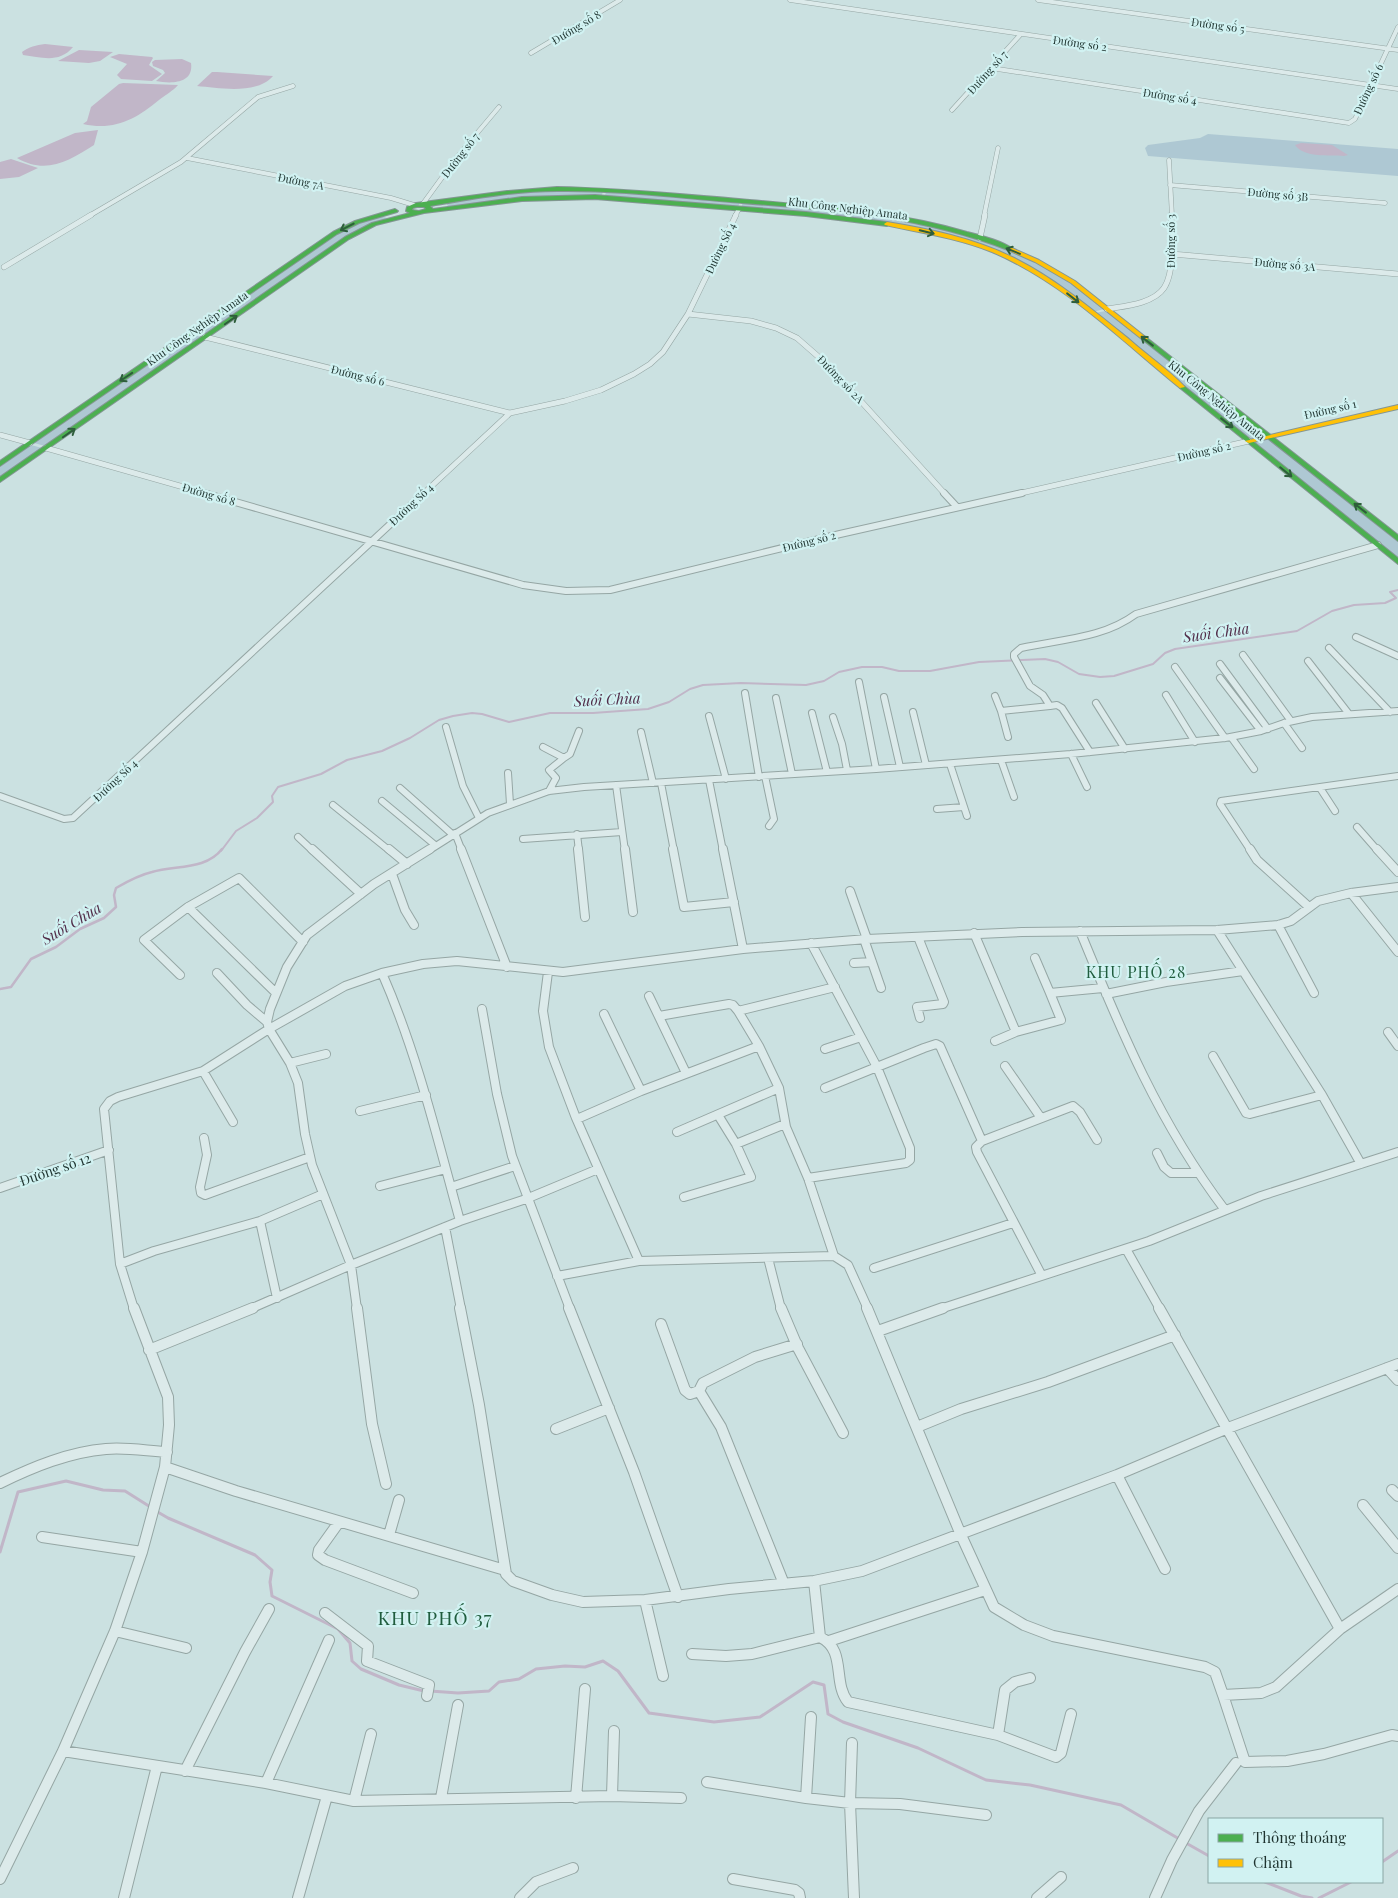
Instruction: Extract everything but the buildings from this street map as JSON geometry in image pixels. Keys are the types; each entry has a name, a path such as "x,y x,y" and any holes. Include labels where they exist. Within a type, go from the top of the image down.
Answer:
{"street":[{"name":"Đường số 8","path":"531,53 620,0"},
{"name":"Đường số 2","path":"790,0 1370,85"},
{"name":"Đường số 5","path":"1038,0 1398,50"},
{"name":"Đường số 6","path":"1350,123 1353,121 1398,27"},
{"name":"Đường số 7","path":"952,110 1021,34"},
{"name":"Đường số 4","path":"990,68 1350,123"},
{"path":"1370,85 1398,89"},
{"path":"4,267 188,158 258,97 292,86"},
{"name":"Đường số 7","path":"419,208 457,157 499,107"},
{"path":"980,238 998,148"},
{"name":"Đường 7A","path":"188,158 391,198 419,208"},
{"name":"Đường số 3","path":"1108,309 1139,302 1163,290 1169,279 1172,254 1169,160"},
{"name":"Đường số 3B","path":"1170,185 1385,203"},
{"name":"Khu Công Nghiệp Amata","path":"0,464 335,233 363,220 419,208 604,193 740,205 879,214 934,225 980,238 1019,253 1058,272 1108,309 1398,538"},
{"name":"Khu Công Nghiệp Amata","path":"740,205 863,220 911,228 961,241 1013,261 1038,274 1091,313 1398,562"},
{"name":"Đường Số 4","path":"0,796 64,819 71,819 510,413 576,398 624,380 650,364 661,354 688,314 740,205"},
{"name":"Khu Công Nghiệp Amata","path":"0,480 347,238 374,224 419,208"},
{"name":"Đường số 3A","path":"1172,254 1398,274"},
{"path":"1091,313 1108,309"},
{"name":"Đường số 2A","path":"688,314 761,324 779,330 802,342 817,354 869,409 957,507"},
{"path":"190,333 205,337"},
{"name":"Đường số 6","path":"205,337 510,413"},
{"name":"Đường số 1","path":"1249,441 1268,435 1398,407"},
{"path":"0,435 46,448"},
{"name":"Đường số 2","path":"372,540 522,585 563,592 600,591 1249,441"},
{"name":"Đường số 8","path":"46,448 372,540"},
{"path":"1050,706 1045,694 1030,686 1020,663 1014,657 1014,654 1021,648 1101,633 1126,623 1136,614 1161,609 1378,545"},
{"path":"1356,637 1398,656"},
{"path":"1329,648 1394,711"},
{"path":"1244,655 1288,722 1302,748"},
{"path":"1308,661 1349,714"},
{"path":"1220,664 1264,730"},
{"path":"1175,667 1254,769"},
{"path":"1220,678 1264,730"},
{"path":"859,682 876,769"},
{"path":"745,693 762,776 774,819 769,826"},
{"path":"1166,695 1195,742"},
{"path":"995,696 1008,737"},
{"path":"884,697 900,767"},
{"path":"776,698 792,774"},
{"path":"1096,702 1124,749"},
{"path":"1001,711 1057,705 1062,708 1090,752"},
{"path":"268,1025 270,1009 276,992 287,967 307,935 361,894 453,833 479,818 510,804 549,792 566,788 926,766 1124,749 1228,737 1264,730 1312,717 1394,711"},
{"path":"913,712 926,766"},
{"path":"812,713 827,772"},
{"path":"708,716 726,779"},
{"path":"833,717 842,744 847,770"},
{"path":"446,727 460,778 470,805 479,818"},
{"path":"549,792 556,778 549,770 570,754 578,732"},
{"path":"641,732 657,783 684,907 734,902"},
{"path":"542,748 564,758"},
{"path":"1071,754 1087,787"},
{"path":"1001,760 1014,797"},
{"path":"950,764 967,816"},
{"path":"508,773 510,804"},
{"path":"1309,907 1257,860 1220,804 1223,800 1398,776"},
{"path":"709,780 743,949"},
{"path":"616,785 633,912"},
{"path":"400,788 453,833 507,967"},
{"path":"1320,788 1335,810"},
{"path":"382,802 436,845"},
{"path":"332,805 407,864"},
{"path":"937,809 964,808"},
{"path":"1357,827 1398,872"},
{"path":"522,840 577,834 622,832"},
{"path":"577,834 585,916"},
{"path":"298,836 361,894"},
{"path":"392,874 405,910 414,925"},
{"path":"180,975 144,940 188,907 239,878 302,942"},
{"path":"2,1873 63,1751 115,1631 142,1552 165,1467 170,1425 168,1397 161,1375 149,1350 120,1264 104,1109 110,1101 203,1071 268,1025 345,986 382,973 423,964 457,961 548,972 586,970 743,949 865,939 1080,931 1217,930 1278,925 1291,920 1318,901 1398,887"},
{"path":"850,891 881,988"},
{"path":"1351,894 1395,944 1398,952"},
{"path":"188,907 276,992"},
{"path":"1278,925 1314,993"},
{"path":"1217,930 1322,1095 1360,1164"},
{"path":"1080,931 1150,1091 1175,1139 1196,1173 1225,1210"},
{"path":"974,934 1016,1032"},
{"path":"918,937 944,1002 943,1004 917,1007 920,1018"},
{"path":"808,1178 906,1163 910,1160 910,1148 877,1067 811,943"},
{"path":"994,1041 1016,1032 1061,1020 1035,958"},
{"path":"854,964 872,962"},
{"path":"1050,993 1105,991 1243,971"},
{"path":"548,972 543,998 543,1018 559,1074 598,1169 639,1261"},
{"path":"217,973 268,1025 290,1063 298,1083 310,1157 351,1265 372,1424 386,1484"},
{"path":"382,973 395,1001 419,1069 460,1221"},
{"path":"738,1011 835,988"},
{"path":"649,996 686,1073"},
{"path":"659,1016 728,1004 733,1005 738,1011 759,1046 779,1088 785,1124 808,1178 834,1256"},
{"path":"482,1009 496,1093 515,1166 526,1199 609,1408 678,1597"},
{"path":"604,1014 641,1091"},
{"path":"1388,1032 1398,1046"},
{"path":"825,1049 861,1037"},
{"path":"825,1088 936,1044 940,1046 982,1141"},
{"path":"577,1119 641,1091 759,1046"},
{"path":"290,1063 326,1054"},
{"path":"1213,1056 1246,1113 1250,1114 1322,1095"},
{"path":"1005,1066 1041,1118"},
{"path":"203,1071 233,1122"},
{"path":"677,1132 718,1116 779,1088"},
{"path":"360,1110 426,1095"},
{"path":"1041,1274 1013,1223 977,1152 976,1146 982,1141 1066,1107 1076,1107 1097,1140"},
{"path":"684,1197 751,1177 752,1174 736,1144 718,1116"},
{"path":"736,1144 785,1124"},
{"path":"204,1138 207,1155 200,1187 201,1194 205,1195 310,1157"},
{"name":"Đường số 12","path":"0,1188 109,1150"},
{"path":"878,1331 1041,1274 1126,1249 1299,1183 1398,1152"},
{"path":"1156,1153 1164,1169 1170,1174 1196,1173"},
{"path":"451,1187 515,1166"},
{"path":"380,1186 446,1169"},
{"path":"149,1350 445,1227 526,1199 598,1169"},
{"path":"120,1264 154,1251 260,1221 323,1194"},
{"path":"260,1221 277,1298"},
{"path":"874,1268 1013,1223"},
{"path":"445,1227 479,1405 506,1574 513,1581 552,1596 583,1602 678,1597 729,1589 814,1581 862,1571 961,1536 1045,1501 1117,1475 1228,1428 1398,1364"},
{"path":"1126,1249 1340,1629"},
{"path":"557,1276 639,1261 834,1256 848,1265 878,1331 961,1536 994,1607 1024,1625 1053,1636 1209,1669 1214,1672 1245,1762 1287,1761 1324,1754 1392,1735 1398,1736"},
{"path":"768,1258 776,1298 808,1369 843,1433"},
{"path":"660,1324 685,1390 690,1394 699,1391 703,1383 755,1357 797,1344"},
{"path":"917,1427 960,1409 1048,1382 1175,1335"},
{"path":"1387,1368 1398,1380"},
{"path":"699,1391 725,1436 784,1584"},
{"path":"556,1429 609,1408"},
{"path":"0,1483 20,1473 105,1449 167,1452"},
{"path":"165,1467 236,1491 505,1570"},
{"path":"1117,1475 1165,1569"},
{"path":"389,1535 399,1500"},
{"path":"1363,1505 1398,1548"},
{"path":"339,1522 319,1550 318,1555 325,1560 413,1594"},
{"path":"42,1537 142,1552"},
{"path":"814,1581 824,1639 837,1657 842,1694 848,1702 998,1735 1056,1757 1061,1753 1071,1714"},
{"path":"692,1654 726,1656 752,1654 824,1639 985,1590"},
{"path":"1223,1695 1261,1693 1276,1687 1340,1629 1397,1590"},
{"path":"645,1600 663,1676"},
{"path":"185,1771 244,1652 269,1609"},
{"path":"325,1612 368,1646 367,1660 370,1663 429,1685 426,1696"},
{"path":"115,1631 186,1648"},
{"path":"266,1783 329,1640"},
{"path":"998,1735 1005,1690 1016,1682 1030,1678"},
{"path":"576,1798 585,1690"},
{"path":"441,1798 458,1705"},
{"path":"806,1798 811,1717"},
{"path":"612,1796 614,1731"},
{"path":"354,1801 371,1734"},
{"path":"852,1743 850,1803 854,1898"},
{"path":"63,1751 266,1783 354,1801 612,1796 681,1798"},
{"path":"1155,1898 1198,1811 1236,1763"},
{"path":"124,1898 157,1766"},
{"path":"706,1782 806,1798 850,1803 900,1804 986,1815"},
{"path":"298,1898 326,1796"},
{"path":"520,1898 524,1891 543,1878 573,1868"},
{"path":"1037,1898 1061,1877"},
{"path":"733,1879 795,1890 800,1898"}],"shaded area":[{"path":"45,44 73,47 62,56 56,58 23,55 22,52 27,49"},
{"path":"79,50 113,52 100,61 89,63 58,61"},
{"path":"119,54 152,57 149,65 162,74 152,81 121,79 117,75 127,64 110,57"},
{"path":"182,59 191,63 191,70 185,79 180,81 156,81 165,73 163,70 153,66 152,62 155,60"},
{"path":"212,72 273,76 266,82 248,88 226,89 197,86"},
{"path":"119,84 178,85 142,113 124,122 105,126 83,124 87,121 91,107"},
{"path":"98,130 94,145 66,161 48,166 28,163 17,158 75,133"},
{"path":"1208,134 1398,149 1398,176 1148,156 1145,148 1148,145 1200,138"},
{"path":"1301,143 1332,145 1348,155 1324,156 1311,154 1304,152 1295,145"},
{"path":"11,159 38,168 19,177 0,179 0,162"},
{"path":"555,190 603,191 602,195 526,197 449,208 446,203 502,194"},
{"path":"606,191 740,202 738,207 605,196"},
{"path":"743,202 864,213 932,226 998,246 1040,264 1071,283 1104,309 1093,312 1061,286 1041,273 1006,256 970,243 895,225 741,208"},
{"path":"379,216 387,218 345,237 204,336 194,333 338,234 359,223"},
{"path":"1106,311 1264,435 1250,439 1095,313"},
{"path":"192,335 202,337 45,446 34,443"},
{"path":"1267,437 1398,542 1398,559 1253,441"},
{"path":"31,445 42,448 0,478 0,467"}],"waterway":[{"name":"Suối Chùa","path":"221,851 236,831 257,818 273,802 272,796 278,787 321,774 347,760 382,751 410,738 439,720 453,716 472,713 482,714 509,722 550,713 593,713 648,709 669,702 690,689 703,685 741,683 806,685 824,681 839,672 862,667 882,667 899,671 930,671 979,662 1045,659 1058,662 1079,674 1100,677 1114,676 1153,664 1165,653 1175,649 1297,631 1332,611 1354,605 1385,603 1396,598 1390,592 1398,590"},
{"name":"Suối Chùa","path":"0,989 11,987 31,959 56,947 80,929 104,918 116,907 114,895 116,888 147,873 199,864 215,856 222,849"},
{"path":"0,1552 18,1492 66,1481 103,1490 125,1491 152,1508"},
{"path":"156,1511 168,1518 255,1555 272,1570 270,1582 272,1596 338,1629 350,1643 352,1661 361,1669 399,1685 424,1691"},
{"path":"430,1691 458,1693 489,1691 499,1682 519,1679 536,1669 565,1666 585,1667 603,1661 618,1671 649,1713 714,1722 760,1717 813,1682 824,1685 828,1714 843,1722 918,1748 986,1780 1030,1785 1121,1805 1181,1840"},
{"path":"1186,1843 1208,1855"},
{"path":"1383,1861 1398,1851"},
{"path":"1268,1883 1301,1896 1312,1898"},
{"path":"1319,1898 1349,1883"}],"traffic: fast":[{"path":"425,205 540,190 583,189 635,192 827,208 890,216 951,229 1010,249"},
{"path":"426,212 522,199 595,197 806,214 887,224"},
{"path":"416,205 425,205 430,209 419,213 409,211 410,207 416,205"},
{"path":"0,464 335,233 357,222 395,211"},
{"path":"0,480 347,238 374,224 416,213"},
{"path":"1145,339 1398,539"},
{"path":"1182,387 1398,562"}],"traffic: slow":[{"path":"887,224 940,234 975,244 1025,266 1086,308 1182,387"},
{"path":"1010,249 1037,261 1073,282 1145,339"},
{"path":"1249,441 1398,407"}],"district":[{"name":"KHU PHỐ 28","path":"1136,971"},
{"name":"KHU PHỐ 37","path":"435,1617"}]}
